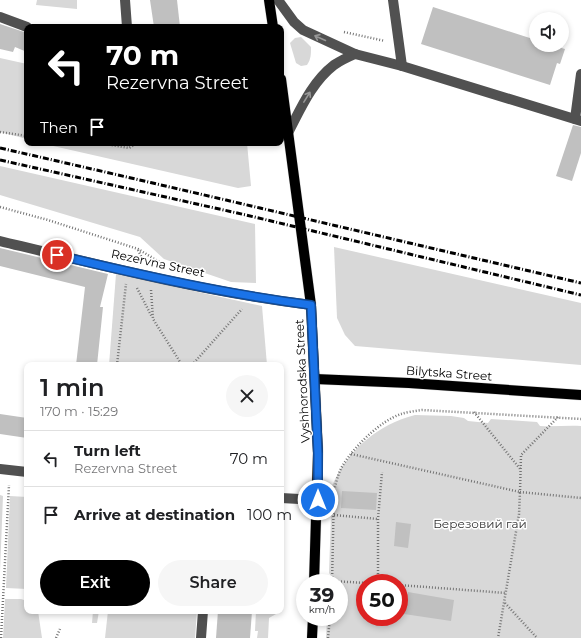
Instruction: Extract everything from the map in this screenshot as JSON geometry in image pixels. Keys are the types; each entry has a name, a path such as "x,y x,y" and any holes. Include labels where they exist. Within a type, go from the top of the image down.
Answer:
{"main road":[{"path":"269,0 273,24"},
{"name":"Vyshhorodska Street","path":"284,99 311,305 315,379 318,500 314,574"},
{"name":"Bilytska Street","path":"315,379 409,383 581,395"},
{"path":"312,638 313,626"}],"street":[{"path":"125,0 127,24"},
{"path":"278,0 303,30 355,54 402,66 578,120 581,74"},
{"path":"393,0 402,66"},
{"path":"0,18 24,26"},
{"path":"289,132 306,98 321,77 334,65 355,54"},
{"name":"Rezervna Street","path":"0,241 128,272 253,296 311,305"},
{"path":"0,469 24,472"},
{"path":"284,498 318,500"},
{"path":"201,638 203,614"}],"path":[{"path":"341,32 399,43"},
{"path":"0,132 24,136"},
{"path":"117,146 129,148 132,146"},
{"path":"0,207 48,220 138,249 165,265"},
{"path":"128,272 153,319 180,362"},
{"path":"117,362 128,272"},
{"path":"149,275 153,319"},
{"path":"195,362 253,296"},
{"path":"332,574 334,491 342,466 351,454 380,425 400,414 422,410 581,419"},
{"path":"474,412 521,471"},
{"path":"498,638 519,514 521,455 558,417"},
{"path":"351,454 520,492 581,498"},
{"path":"378,574 378,519 382,472"},
{"path":"1,638 9,485"},
{"path":"334,516 378,519"},
{"path":"408,586 506,593"},
{"path":"505,602 537,638"},
{"path":"328,638 329,626"},
{"path":"56,638 60,629"}],"green space":[{"path":"37,0 77,0 77,9 36,5"},
{"path":"301,37 311,47 307,65 301,66 296,63 290,43 295,38"},
{"path":"0,58 24,63 24,138 0,132"},
{"path":"53,146 247,146 251,186 238,188"},
{"path":"0,166 255,224 256,283 231,282 164,259 140,237 0,195"},
{"path":"334,247 581,303 581,365 355,346 345,335 337,318"},
{"path":"116,274 262,306 267,362 109,362"},
{"name":"Березовий гай","path":"415,415 451,416 464,418 468,421 488,423 491,419 537,422 540,426 581,426 581,638 326,638 327,626 348,626 348,574 329,573 332,486 338,473 355,451 376,432 401,419"},
{"path":"0,495 3,496 0,572"},
{"path":"10,496 24,497 24,589 6,588"},
{"path":"5,599 24,600 24,614 38,614 42,638 3,638"},
{"path":"93,614 98,614 97,623 92,623"},
{"path":"108,614 197,614 195,638 105,638"},
{"path":"256,614 276,614 269,618 268,638 257,638 258,631 255,631"}],"building":[{"path":"150,0 177,0 180,24 154,24"},
{"path":"433,7 529,38 529,52 564,52 560,64 557,63 550,85 421,44"},
{"path":"0,24 24,32 24,51 15,47 13,52 0,49"},
{"path":"573,125 581,127 581,153 572,181 556,176"},
{"path":"0,248 108,274 100,307 103,307 97,362 76,362 85,287 0,266"},
{"path":"0,414 24,418 24,438 0,434"},
{"path":"342,491 377,493 376,510 341,508"},
{"path":"396,522 411,524 408,548 394,546"},
{"path":"408,592 454,600 451,621 408,615"},
{"path":"218,614 252,614 250,638 216,638"}],"railway":[{"path":"0,148 581,283"},
{"path":"0,160 246,215 581,295"}],"route":[{"path":"57,255 128,272 264,299 311,305 318,454 318,500"}]}
